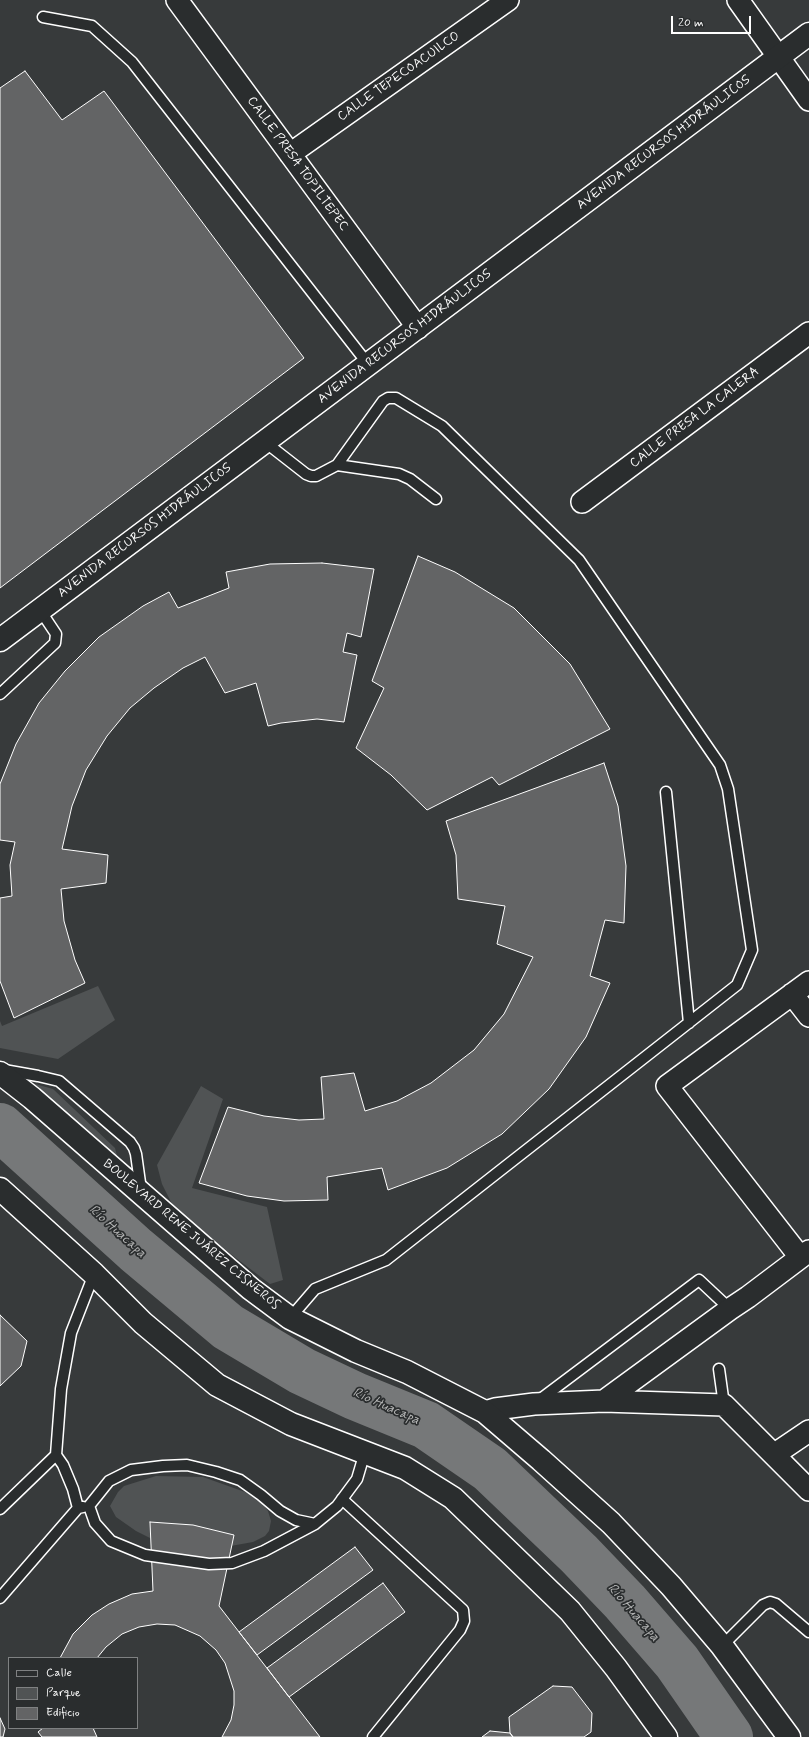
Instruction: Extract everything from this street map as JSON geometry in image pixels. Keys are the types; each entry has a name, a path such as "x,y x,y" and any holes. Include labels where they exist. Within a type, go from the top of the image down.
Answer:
{"main road":[{"name":"AVENIDA RECURSOS HIDRÁULICOS","path":"0,640 809,34"},
{"name":"BOULEVARD RENE JUÁREZ CISNEROS","path":"0,1073 32,1098 251,1289 290,1318 356,1350 407,1372 485,1412 611,1523 672,1586 722,1646 785,1731 802,1737"},
{"path":"0,1189 94,1274 143,1323 217,1385 291,1424 405,1468 453,1498 570,1611 616,1668 666,1737"}],"street":[{"name":"CALLE PRESA TOPILTEPEC","path":"177,0 418,328"},
{"name":"CALLE TEPECOACUILCO","path":"290,154 508,0"},
{"path":"738,0 809,100"},
{"name":"CALLE PRESA LA CALERA","path":"582,502 809,333"},
{"path":"604,1401 805,1254 666,1086 809,982"},
{"path":"792,994 809,1016"},
{"path":"485,1412 495,1409 534,1404 604,1401 724,1405 775,1454 809,1490"},
{"path":"775,1454 809,1431"}],"lane":[{"path":"43,17 92,26 132,62 368,364"},
{"path":"265,442 306,474 316,476 337,465 383,401 388,398 396,398 442,426 579,560 720,765 728,789 752,950 737,985 386,1260 315,1289 290,1318"},
{"path":"337,465 399,474 410,479 436,499"},
{"path":"0,694 55,642 56,634 40,610"},
{"path":"666,792 688,1022"},
{"path":"0,1069 59,1081 130,1142 136,1154 142,1194"},
{"path":"78,1508 74,1490 63,1465 56,1455 61,1389 71,1332 94,1274"},
{"path":"534,1404 699,1280 730,1308"},
{"path":"719,1369 724,1405"},
{"path":"89,1506 94,1523 111,1541 145,1555 209,1564 232,1563 264,1551 315,1524 342,1499 357,1479 365,1452"},
{"path":"0,1509 56,1455"},
{"path":"0,1598 78,1508 89,1506 109,1480 131,1470 162,1466 187,1465 216,1472 240,1480 280,1511 296,1520 315,1524"},
{"path":"342,1499 463,1610 464,1621 460,1630 373,1737"},
{"path":"722,1646 763,1605 770,1602 776,1604 809,1632"}],"green space":[{"path":"98,986 115,1020 58,1059 0,1048 0,1021 2,1026"},
{"path":"21,1080 53,1089 115,1148 122,1175"},
{"path":"201,1086 223,1099 192,1188 267,1207 283,1280 270,1284 232,1255 174,1208 162,1184 157,1165"},
{"path":"156,1476 203,1477 245,1492 261,1502 268,1511 271,1521 269,1531 265,1536 253,1542 225,1547 177,1544 150,1538 136,1531 116,1517 110,1506 118,1492 124,1486"}],"building":[{"path":"25,71 62,120 104,91 304,358 0,588 0,88"},
{"path":"418,556 455,572 514,608 570,664 610,729 499,785 492,777 427,810 391,775 356,748 384,688 372,681"},
{"path":"322,563 374,569 361,637 347,633 343,652 357,655 344,722 317,719 268,726 256,683 225,693 205,657 183,668 154,688 130,708 107,736 86,770 72,806 62,849 108,855 106,883 61,889 64,921 75,960 85,983 14,1018 0,981 0,898 12,896 10,865 15,842 0,840 0,784 16,744 39,703 65,671 99,637 143,606 169,592 178,608 229,588 226,572 270,564"},
{"path":"604,763 618,806 626,866 624,923 605,920 590,976 610,983 586,1037 549,1089 502,1134 447,1168 388,1190 382,1168 327,1177 328,1200 284,1201 247,1196 199,1183 228,1107 264,1116 299,1120 324,1119 321,1077 354,1073 365,1111 397,1101 431,1083 474,1050 504,1014 533,957 497,944 505,906 458,899 456,855 446,821"},
{"path":"0,1315 27,1341 21,1366 0,1386"},
{"path":"150,1522 193,1525 234,1535 219,1606 320,1737 222,1737 231,1720 234,1705 234,1691 225,1663 216,1650 200,1636 175,1625 157,1624 139,1627 122,1634 106,1647 98,1657 61,1657 73,1634 92,1615 109,1604 132,1594 153,1591"},
{"path":"355,1547 373,1570 257,1655 239,1632"},
{"path":"383,1583 405,1612 289,1697 267,1668"},
{"path":"553,1686 572,1687 592,1713 591,1732 584,1737 513,1737 510,1733 509,1717"},
{"path":"0,1718 5,1729 3,1737 0,1737"},
{"path":"42,1729 93,1729 97,1737 42,1737 38,1732"},
{"path":"490,1731 510,1733 513,1737 482,1737"}],"waterway":[{"name":"Río Huacapa","path":"0,1127 136,1250 228,1327 302,1371 355,1396 426,1425 490,1469 579,1554 625,1602 677,1662 729,1737"}]}
